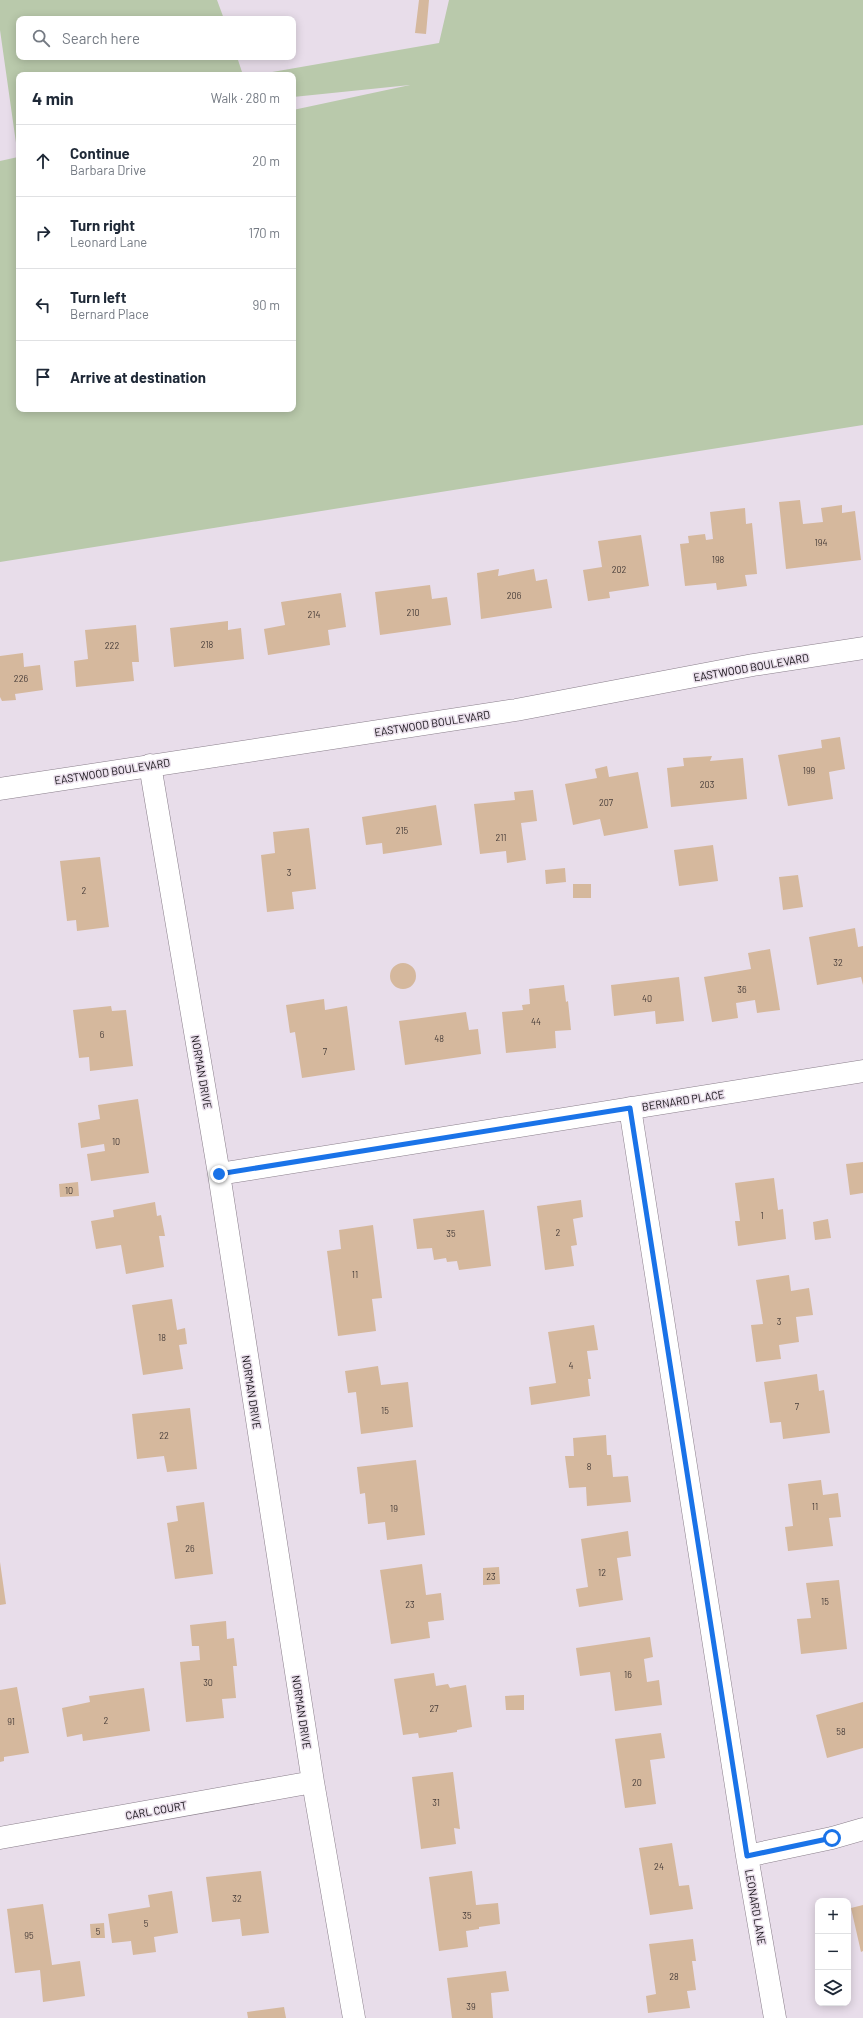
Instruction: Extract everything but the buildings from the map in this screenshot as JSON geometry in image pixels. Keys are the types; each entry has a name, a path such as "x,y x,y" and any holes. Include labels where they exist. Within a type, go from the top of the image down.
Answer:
{"street":[{"name":"EASTWOOD BOULEVARD","path":"0,789 516,710 753,665 863,648"},
{"name":"NORMAN DRIVE","path":"150,765 219,1174 313,1782 354,2018"},
{"name":"BERNARD PLACE","path":"219,1174 863,1071"},
{"name":"LEONARD LANE","path":"630,1108 747,1856 775,2018"},
{"name":"CARL COURT","path":"0,1838 313,1782"},
{"path":"747,1856 832,1838 863,1829"}],"green space":[{"path":"0,0 217,0 223,16 16,16 16,60 238,60 242,72 16,72 16,143 0,30"},
{"path":"449,0 863,0 863,425 0,562 0,161 16,157 16,412 296,412 296,109 410,85 296,97 296,72 272,72 439,43"}],"route":[{"path":"219,1174 630,1108 747,1856 832,1838"}]}
